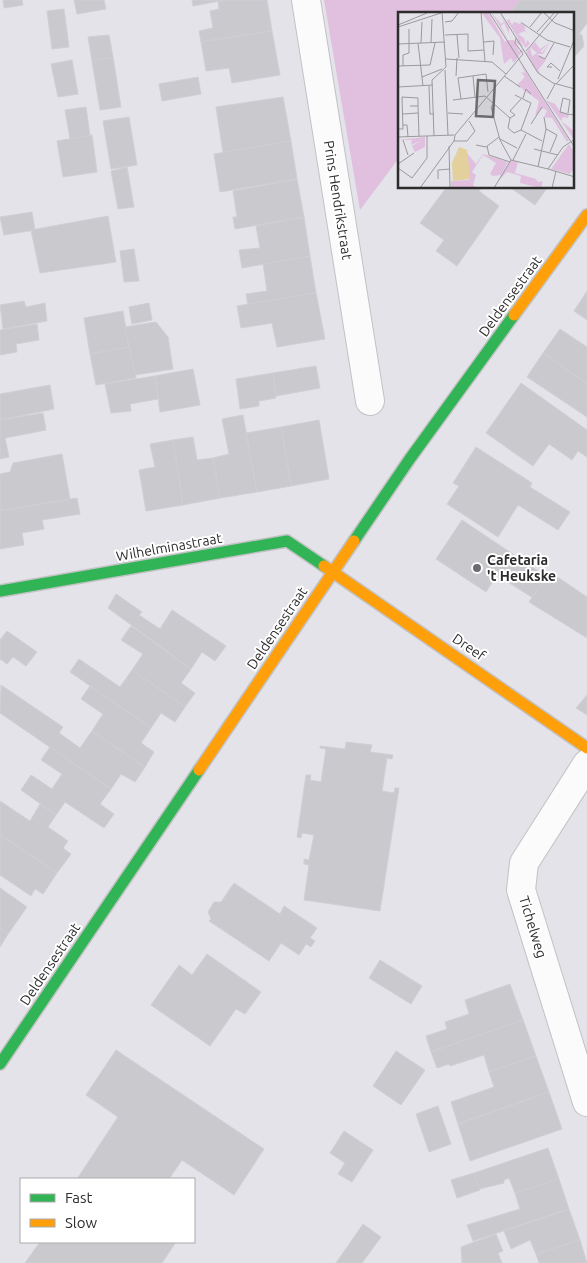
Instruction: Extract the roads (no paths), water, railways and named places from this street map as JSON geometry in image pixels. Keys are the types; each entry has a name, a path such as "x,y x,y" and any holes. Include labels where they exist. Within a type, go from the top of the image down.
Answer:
{"street":[{"name":"Prins Hendrikstraat","path":"306,0 370,400"},
{"name":"Deldensestraat","path":"0,1064 410,460 587,215"},
{"name":"Wilhelminastraat","path":"0,591 287,541 333,573"},
{"name":"Dreef","path":"333,573 587,748"},
{"name":"Tichelweg","path":"587,764 524,863 521,890 587,1102"}],"place":[{"name":"Cafetaria 't Heukske","path":"477,568"}]}
